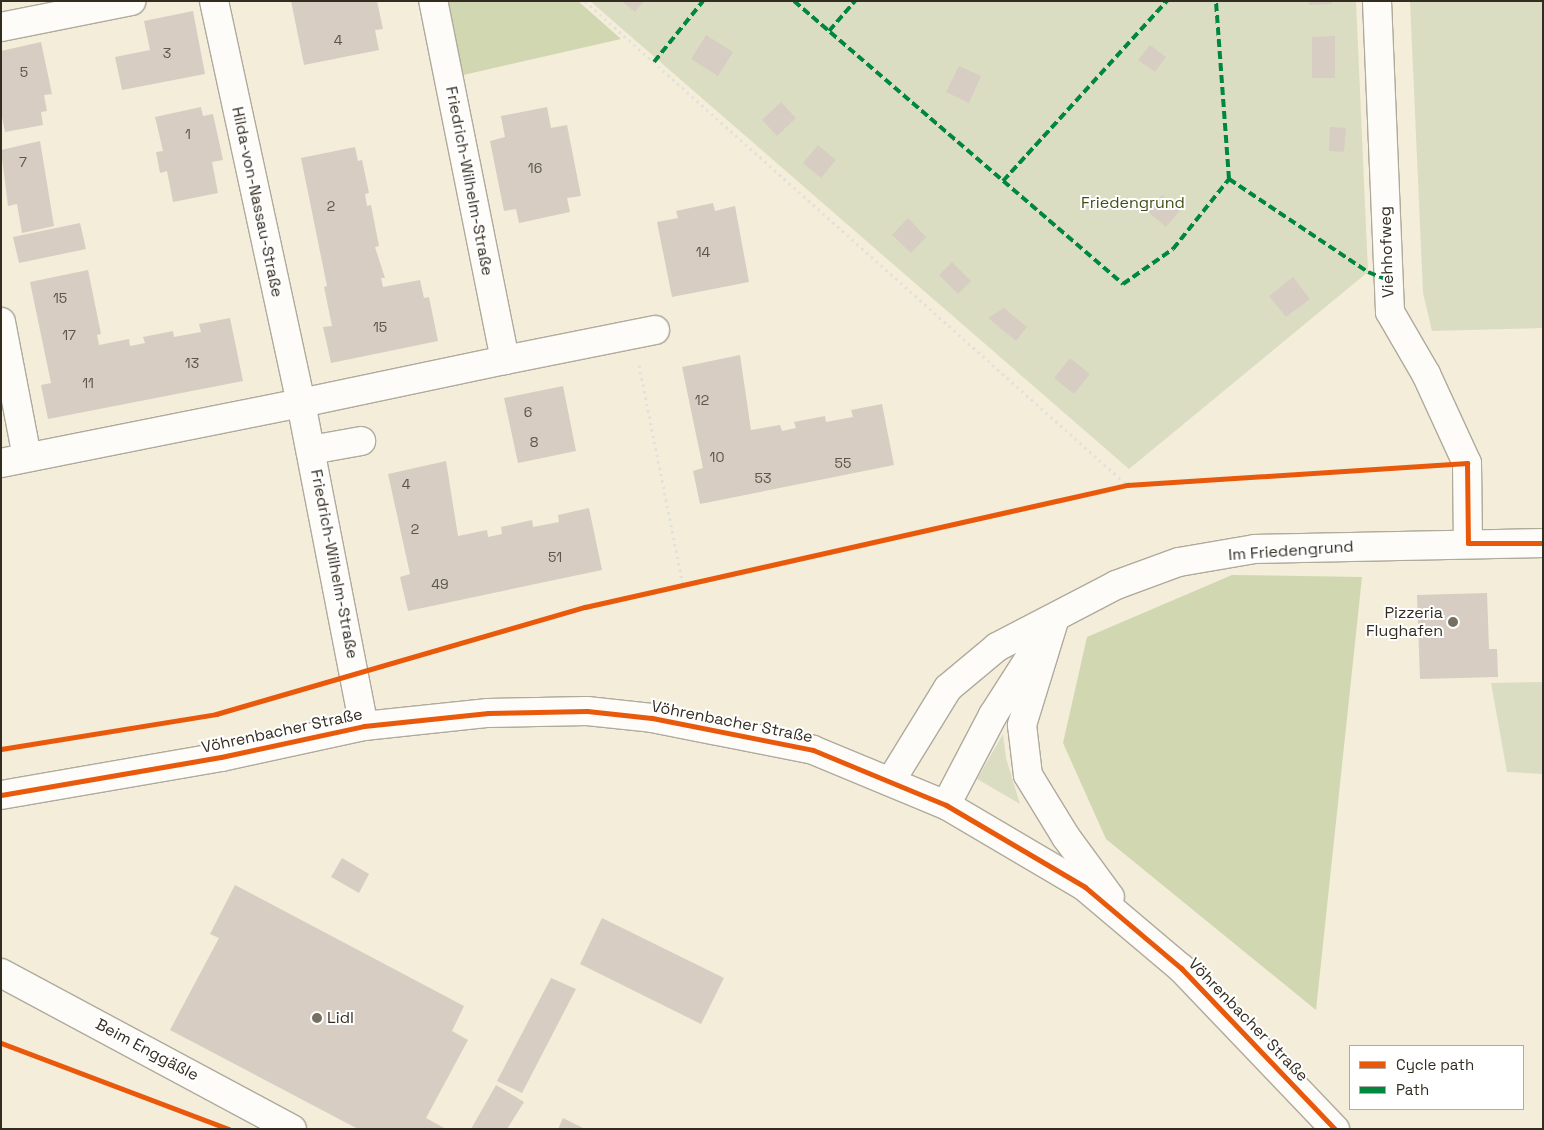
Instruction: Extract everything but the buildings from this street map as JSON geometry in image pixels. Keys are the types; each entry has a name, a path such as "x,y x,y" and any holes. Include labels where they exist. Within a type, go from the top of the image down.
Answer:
{"street":[{"path":"1,27 131,1"},
{"name":"Hilda-von-Nassau-Straße","path":"214,1 301,402"},
{"name":"Friedrich-Wilhelm-Straße","path":"433,1 505,360"},
{"name":"Viehhofweg","path":"1377,1 1390,312 1426,374 1467,463 1468,543"},
{"path":"1,322 27,457"},
{"path":"1,463 655,330"},
{"name":"Friedrich-Wilhelm-Straße","path":"301,402 364,726"},
{"path":"311,450 361,441"},
{"name":"Im Friedengrund","path":"892,779 948,688 998,647 1054,621 1116,585 1179,562 1255,549 1468,543 1543,543"},
{"path":"1054,621 1022,725 1028,775 1066,837 1129,925"},
{"name":"Im Friedengrund","path":"946,805 993,715 1054,621"},
{"name":"Vöhrenbacher Straße","path":"1,795 221,757 364,726 488,713 587,711 652,718 813,750 892,779 946,805 1085,887 1181,968 1335,1129"},
{"name":"Beim Enggäßle","path":"1,973 292,1129"}],"path":[{"path":"585,1 1127,485"},
{"path":"638,361 683,585"}],"green space":[{"path":"439,1 578,1 621,39 459,76"},
{"name":"Friedengrund","path":"590,1 1356,1 1368,272 1129,469"},
{"path":"1410,1 1543,1 1543,328 1432,331 1423,293"},
{"path":"1232,575 1362,577 1316,1010 1106,839 1063,743 1087,637"},
{"path":"1543,682 1543,774 1507,772 1491,683"},
{"path":"1003,734 1006,758 1020,804 977,779"}],"marked path":[{"path":"654,62 703,1"},
{"path":"794,1 1123,284 1173,249 1229,179 1216,1"},
{"path":"829,31 855,1"},
{"path":"1003,181 1167,1"},
{"path":"1229,179 1368,272 1388,280"}],"cycle path":[{"path":"1,749 216,714 585,607 1127,485 1467,463 1468,543 1543,543"},
{"path":"1,795 221,757 364,726 488,713 587,711 652,718 813,750 946,805 1085,887 1181,968 1335,1129"},
{"path":"1,1043 228,1129"}],"place":[{"name":"Pizzeria Flughafen","path":"1453,622"},
{"name":"Lidl","path":"317,1018"}]}
